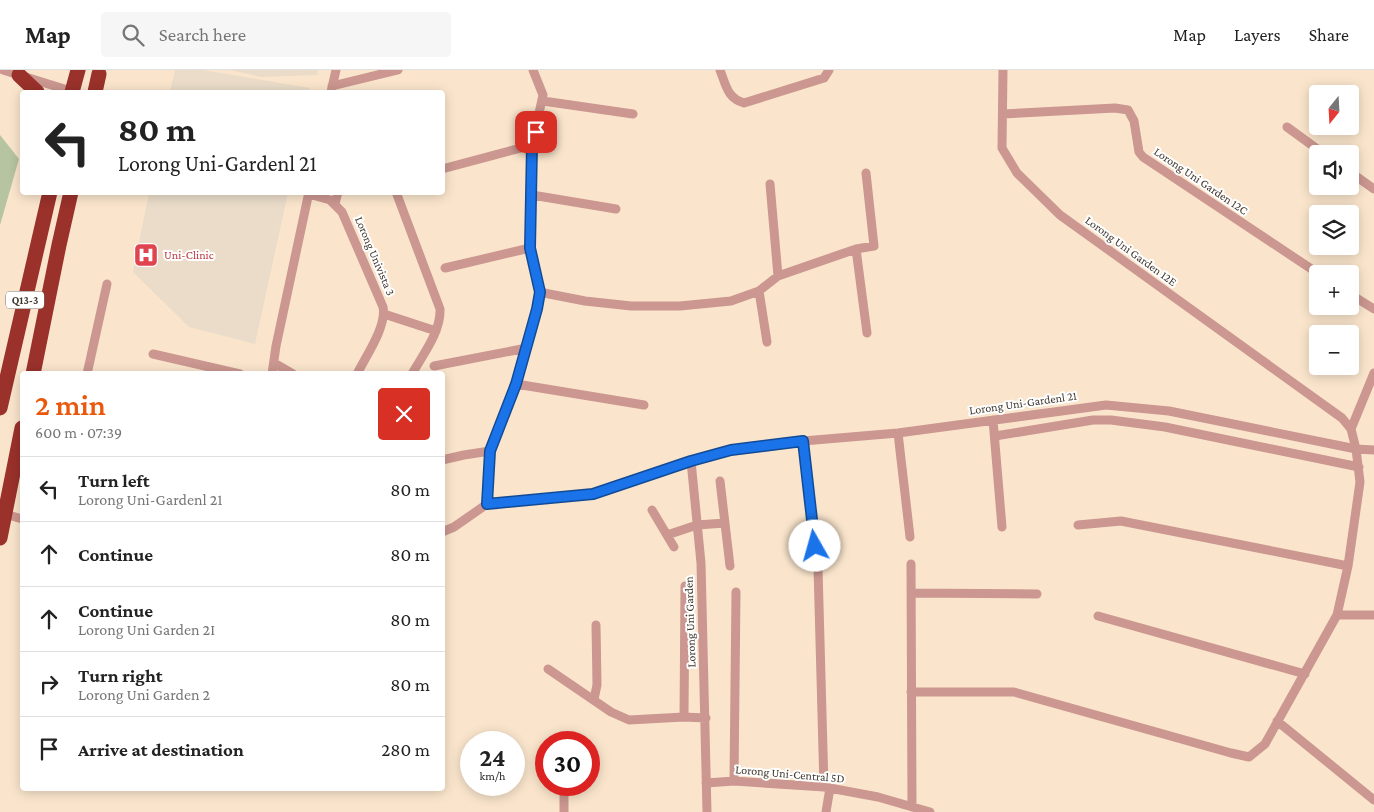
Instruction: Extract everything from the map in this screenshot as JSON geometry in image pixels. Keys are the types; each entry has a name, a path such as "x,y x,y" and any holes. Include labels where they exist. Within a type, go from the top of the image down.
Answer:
{"highway":[{"path":"74,90 79,70"},
{"path":"96,90 100,74"},
{"path":"19,75 35,90"},
{"name":"Q13-3","path":"0,408 49,195"},
{"name":"Q13-3","path":"34,371 58,245 70,195"},
{"path":"0,538 20,438"}],"street":[{"path":"3,70 67,90"},
{"path":"79,70 100,74"},
{"path":"336,70 332,89 398,70"},
{"path":"445,531 454,527 487,504 490,451 516,384 537,309 540,292 530,248 530,209 532,195 532,145 543,100 542,90 533,70"},
{"path":"720,70 730,94 735,100 744,103 824,78 829,70"},
{"path":"1003,70 1003,114"},
{"path":"543,100 633,114"},
{"name":"Lorong Uni Garden 12C","path":"1003,114 1115,108 1128,110 1134,120 1139,152 1144,157 1309,267"},
{"name":"Lorong Uni Garden 12E","path":"1003,114 1002,148 1008,160 1029,187 1060,215 1342,418 1351,429"},
{"path":"1287,127 1312,145"},
{"path":"445,168 532,145"},
{"path":"540,292 585,301 630,306 680,306 731,301 759,291 778,276 856,249 874,246 866,173"},
{"path":"1359,178 1374,189"},
{"path":"770,184 778,276"},
{"path":"273,371 276,346 309,195"},
{"path":"315,195 330,200 334,204 337,195"},
{"path":"397,195 440,309 440,319 436,331 414,371"},
{"path":"532,195 616,209"},
{"name":"Lorong Univista 3","path":"334,204 342,212 384,314 381,326 358,371"},
{"path":"445,268 530,248"},
{"path":"856,249 867,333"},
{"path":"89,371 107,284"},
{"path":"759,291 767,342"},
{"path":"1359,300 1374,309"},
{"path":"384,314 436,331"},
{"path":"434,366 527,348"},
{"path":"152,354 227,371"},
{"path":"274,363 288,371"},
{"path":"911,692 1014,692 1231,753 1250,756 1265,744 1338,615 1348,566 1360,482 1356,449 1351,429 1374,373"},
{"path":"516,384 644,405"},
{"name":"Lorong Uni-Gardenl 21","path":"487,504 593,494 691,461 731,450 803,441 898,433 1106,405 1169,411 1356,449 1374,450"},
{"path":"1165,427 1169,411"},
{"path":"993,420 1002,527"},
{"path":"995,436 1093,420 1111,420 1165,427 1359,468"},
{"path":"898,433 910,537"},
{"path":"803,441 815,546"},
{"path":"445,459 490,451"},
{"name":"Lorong Uni Garden","path":"691,461 701,563 707,812"},
{"path":"720,481 730,566"},
{"path":"652,510 674,547"},
{"path":"5,514 20,518"},
{"path":"1078,525 1121,521 1348,566"},
{"path":"667,534 697,525 725,523"},
{"path":"911,564 912,807"},
{"path":"818,568 827,788 826,812"},
{"path":"684,717 685,586"},
{"path":"734,781 736,592"},
{"path":"911,593 1037,594"},
{"path":"1338,615 1374,615"},
{"path":"1098,616 1305,674"},
{"path":"594,699 596,685 596,625"},
{"path":"548,669 620,717 629,720 684,717 706,718"},
{"path":"1277,721 1374,800"},
{"name":"Lorong Uni-Central 5D","path":"706,782 734,781 827,788 878,797 930,812"},
{"path":"564,796 564,812"}],"shaded area":[{"path":"175,70 203,70 310,88 310,90 170,90"},
{"path":"230,70 318,70 317,75 261,77"},
{"path":"149,195 288,195 255,344 189,327 133,272"}],"green space":[{"path":"0,135 19,159 0,225"}],"place":[{"name":"Uni-Clinic","path":"146,255"}],"route":[{"path":"536,132 532,145 530,248 540,292 527,348 516,384 490,451 487,504 593,494 691,461 731,450 803,441 815,546"}]}
